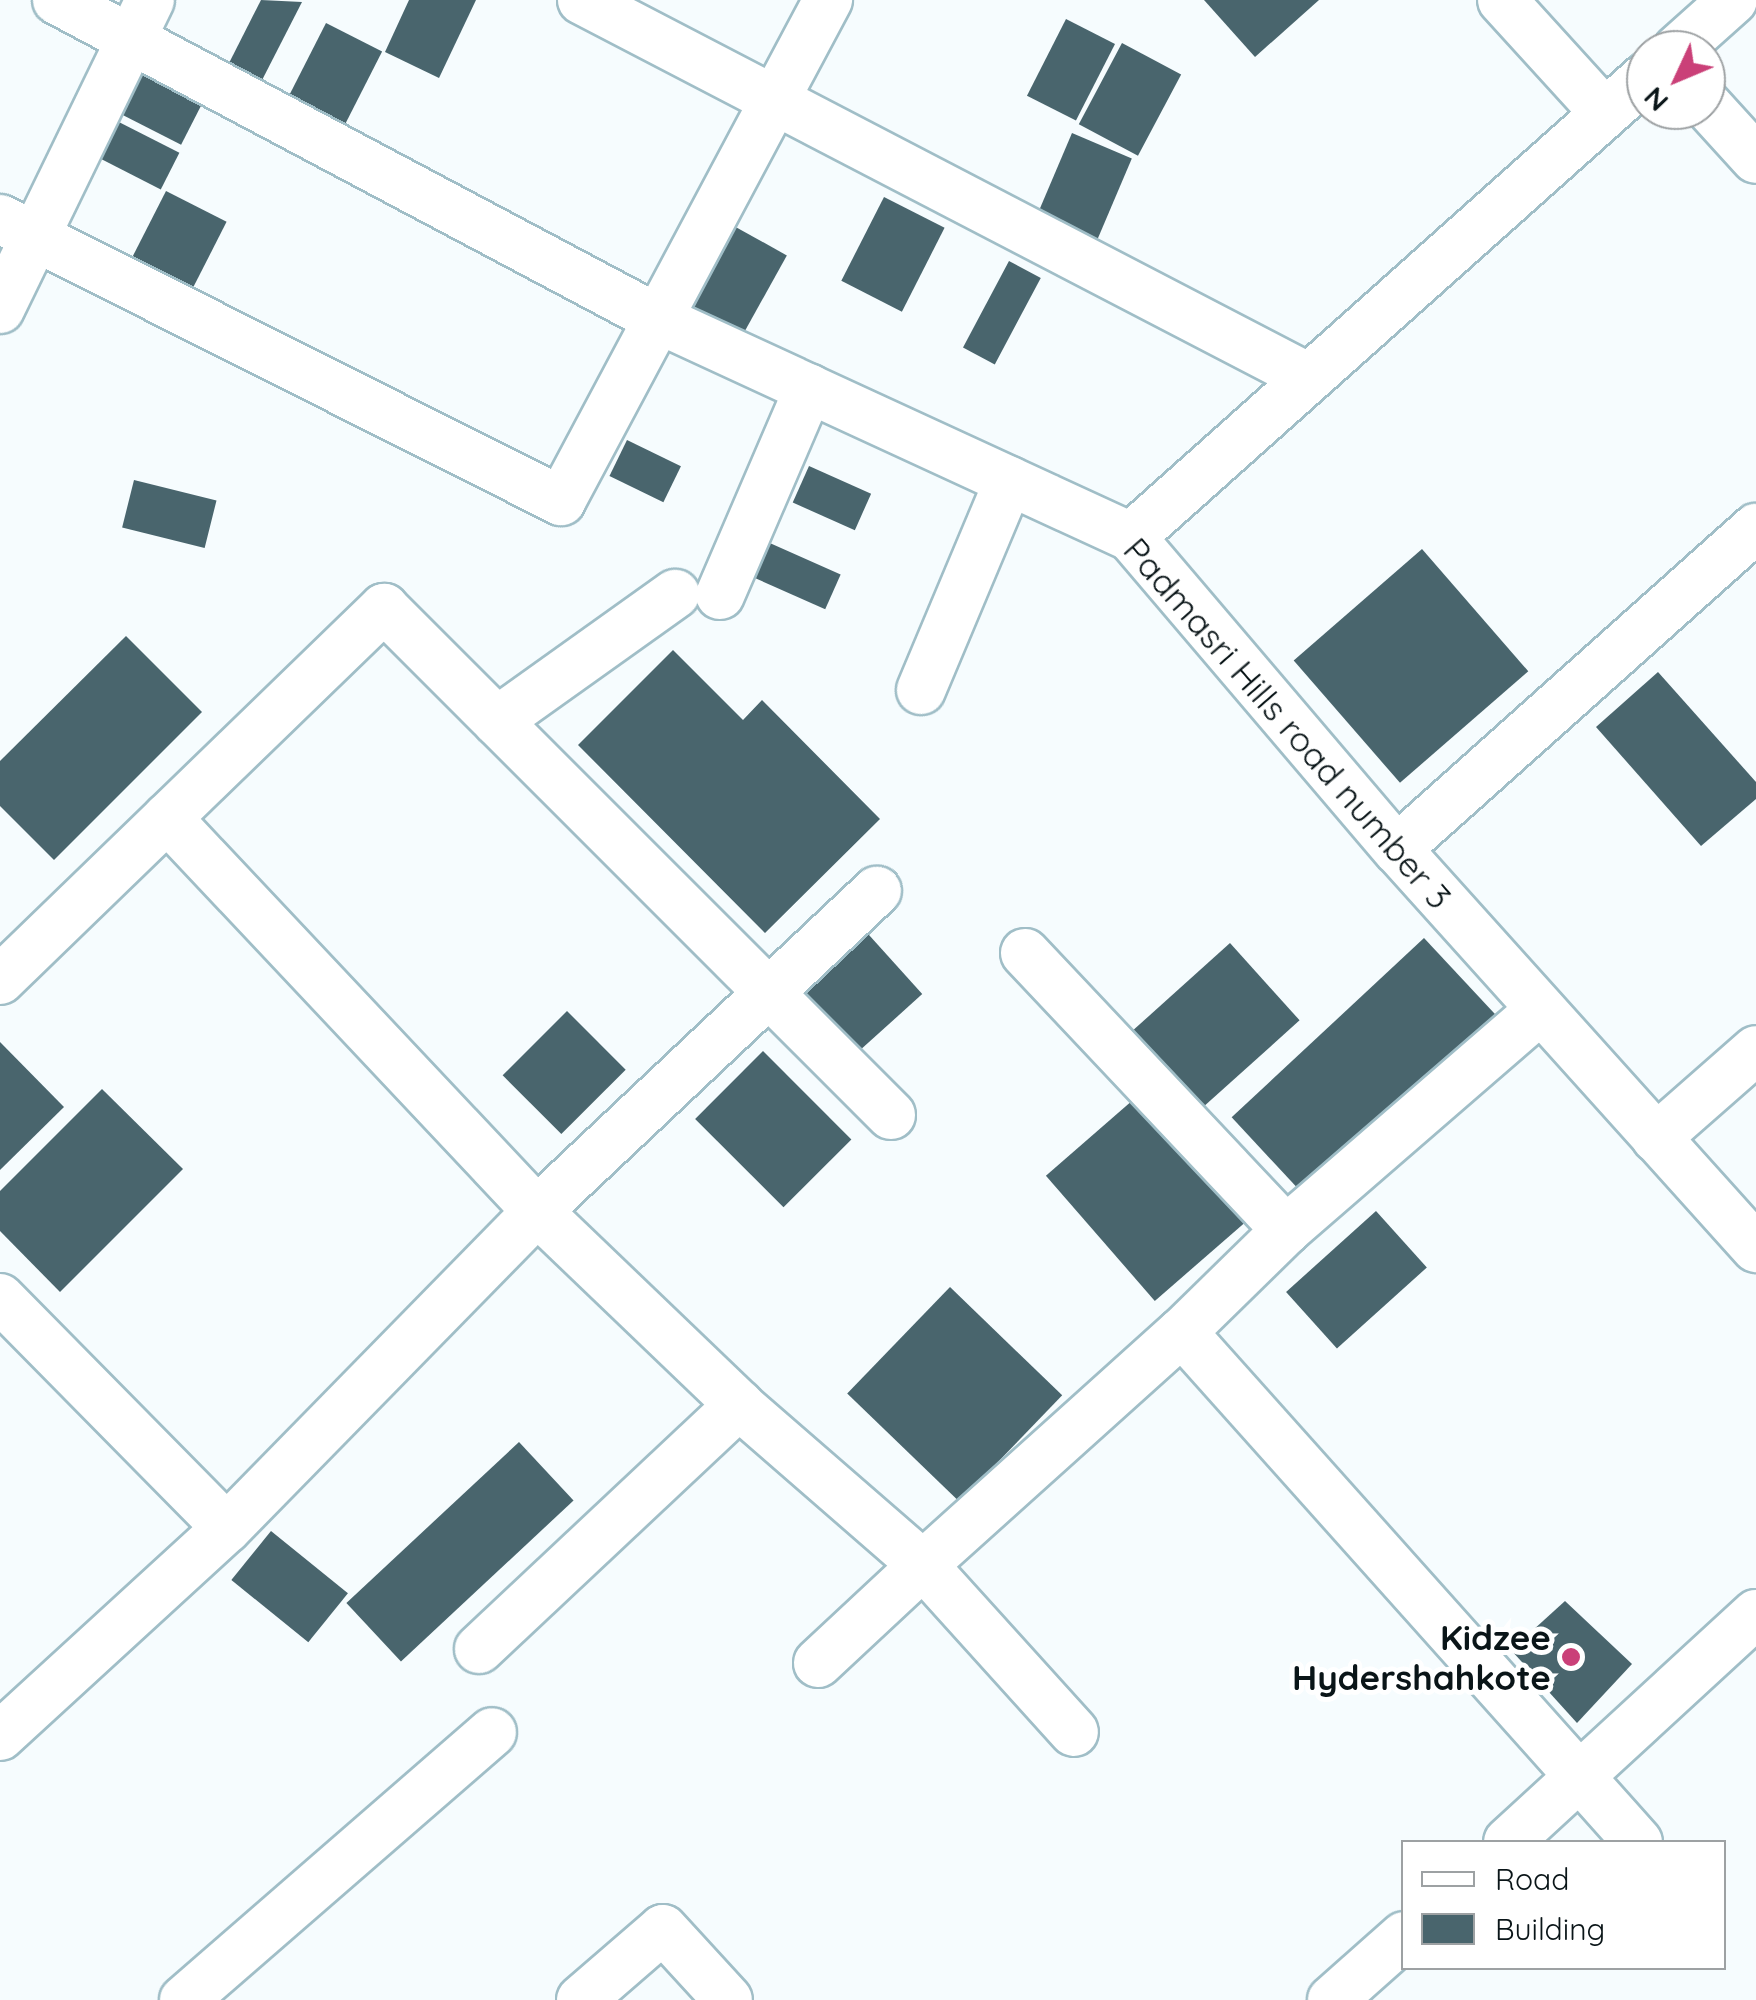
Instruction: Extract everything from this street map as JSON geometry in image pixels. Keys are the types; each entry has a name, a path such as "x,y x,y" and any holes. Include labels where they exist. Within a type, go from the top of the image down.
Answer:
{"street":[{"name":"Padmasri Hills road number 3","path":"57,0 140,20 658,319 1131,537 1397,849 1756,1248"},
{"path":"582,0 1309,378"},
{"path":"17,227 561,502 828,0"},
{"path":"1502,0 1605,114"},
{"path":"1698,30 1732,0"},
{"path":"0,309 17,227 140,20"},
{"path":"1131,537 1626,95"},
{"path":"1726,126 1756,160"},
{"path":"497,721 697,594 809,388"},
{"path":"921,690 1009,480"},
{"path":"1397,849 1756,528"},
{"path":"0,980 384,608 891,1115"},
{"path":"167,818 537,1212 738,1405 923,1565 1074,1732"},
{"path":"0,1736 227,1528 537,1212 877,891"},
{"path":"1025,952 1286,1230"},
{"path":"818,1664 1182,1332 1286,1230 1541,1009"},
{"path":"1656,1138 1756,1050"},
{"path":"0,1298 227,1528"},
{"path":"1182,1332 1636,1840"},
{"path":"479,1649 738,1405"},
{"path":"1510,1840 1756,1614"},
{"path":"184,2000 492,1732"},
{"path":"580,2000 663,1928 728,2000"},
{"path":"1332,2000 1401,1939"}],"building":[{"path":"261,0 302,2 258,88 225,71"},
{"path":"409,0 476,0 439,78 385,52"},
{"path":"1204,0 1319,0 1255,57"},
{"path":"1066,19 1115,44 1076,121 1027,96"},
{"path":"326,23 382,52 342,130 286,101"},
{"path":"1122,43 1181,74 1138,156 1079,124"},
{"path":"137,64 205,99 181,145 113,110"},
{"path":"109,117 179,153 161,189 90,154"},
{"path":"1072,133 1132,158 1095,244 1036,219"},
{"path":"166,191 227,222 185,304 124,273"},
{"path":"884,197 945,228 902,312 841,281"},
{"path":"723,220 787,255 738,343 675,307"},
{"path":"1009,261 1041,278 995,364 963,348"},
{"path":"627,440 681,466 663,502 609,476"},
{"path":"809,466 871,494 855,530 793,503"},
{"path":"134,480 216,501 205,548 122,528"},
{"path":"763,540 841,575 825,609 748,575"},
{"path":"1422,549 1528,671 1400,783 1294,661"},
{"path":"126,636 202,712 54,860 0,806 0,761"},
{"path":"673,650 743,720 762,700 880,819 765,933 578,745"},
{"path":"1658,672 1756,782 1756,799 1701,846 1596,727"},
{"path":"860,925 922,994 857,1053 795,984"},
{"path":"1424,938 1496,1015 1303,1194 1232,1117"},
{"path":"1230,943 1300,1020 1199,1111 1130,1033"},
{"path":"567,1011 626,1070 561,1134 503,1075"},
{"path":"0,1042 64,1107 0,1170"},
{"path":"763,1051 851,1139 784,1207 695,1119"},
{"path":"102,1089 183,1169 60,1292 0,1231 0,1191"},
{"path":"1141,1093 1250,1218 1155,1301 1046,1176"},
{"path":"1376,1211 1427,1267 1337,1348 1286,1292"},
{"path":"950,1287 1062,1395 959,1502 847,1393"},
{"path":"519,1442 574,1501 401,1661 346,1603"},
{"path":"271,1531 348,1593 308,1642 231,1580"},
{"name":"Kidzee Hydershahkote","path":"1565,1601 1632,1664 1577,1723 1511,1650"}],"place":[{"name":"Kidzee Hydershahkote","path":"1571,1657"}]}
